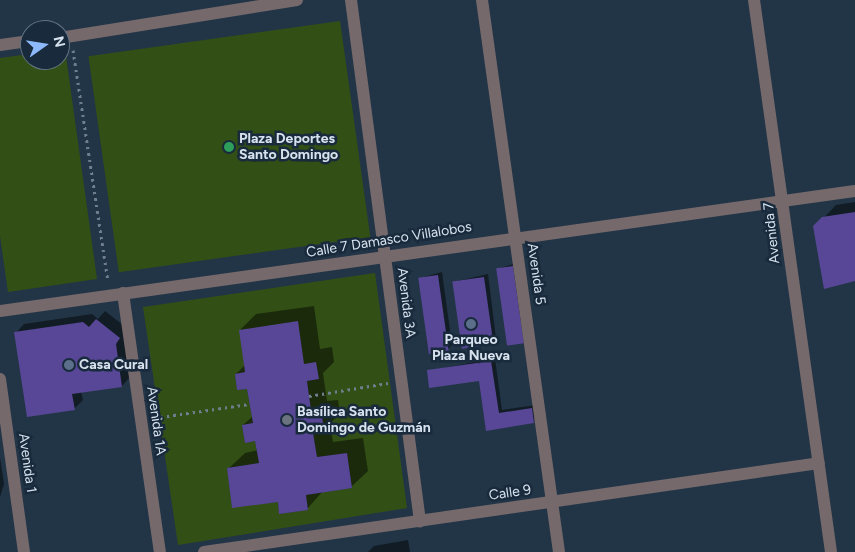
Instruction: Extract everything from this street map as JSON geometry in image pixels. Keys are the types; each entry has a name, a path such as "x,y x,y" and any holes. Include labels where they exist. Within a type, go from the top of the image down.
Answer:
{"street":[{"path":"70,36 217,5 297,0"},
{"name":"Avenida 3A","path":"351,0 420,521"},
{"name":"Avenida 5","path":"482,0 559,552"},
{"name":"Avenida 7","path":"754,0 831,552"},
{"path":"0,45 20,42"},
{"name":"Calle 7 Damasco Villalobos","path":"0,311 385,257 515,236 783,199 855,191"},
{"name":"Avenida 1A","path":"117,294 141,420 160,552"},
{"name":"Avenida 1","path":"0,379 24,552"},
{"name":"Calle 9","path":"204,552 819,463"}],"path":[{"path":"70,62 117,294"},
{"path":"309,396 401,381"},
{"path":"141,420 249,404"}],"green space":[{"name":"Plaza Deportes Santo Domingo","path":"340,21 370,237 119,272 88,56"},
{"path":"20,55 20,70 68,70 97,279 8,292 0,236 0,58"},
{"path":"375,273 407,508 178,545 143,307","holes":["245,372 319,379 307,381 312,417 322,416 324,431 313,433 317,457 347,453 352,488 306,495 308,510 279,514 278,502 232,507 227,468 259,463 255,441 245,443 242,425 253,423 247,389 237,390 235,374"]}],"building":[{"path":"855,212 855,281 824,289 813,226 822,217"},
{"path":"513,266 524,343 507,346 496,268"},
{"path":"438,275 449,351 429,354 418,278"},
{"path":"484,277 493,344 462,349 452,281"},
{"name":"Casa Cural","path":"96,319 120,338 116,344 122,387 72,394 75,410 27,417 14,332 83,322 89,327"},
{"name":"Basílica Santo Domingo de Guzmán","path":"298,321 304,364 316,362 319,379 307,381 312,417 322,416 324,431 313,433 317,457 347,453 352,488 306,495 308,510 279,514 278,502 232,508 227,468 259,463 255,441 245,443 242,425 253,423 247,389 237,390 235,374 245,372 239,330"},
{"path":"491,361 499,413 532,408 534,423 486,431 479,381 429,388 427,370"}],"place":[{"name":"Plaza Deportes Santo Domingo","path":"229,147"},
{"name":"Parqueo Plaza Nueva","path":"471,324"},
{"name":"Casa Cural","path":"69,365"},
{"name":"Basílica Santo Domingo de Guzmán","path":"287,420"}]}
